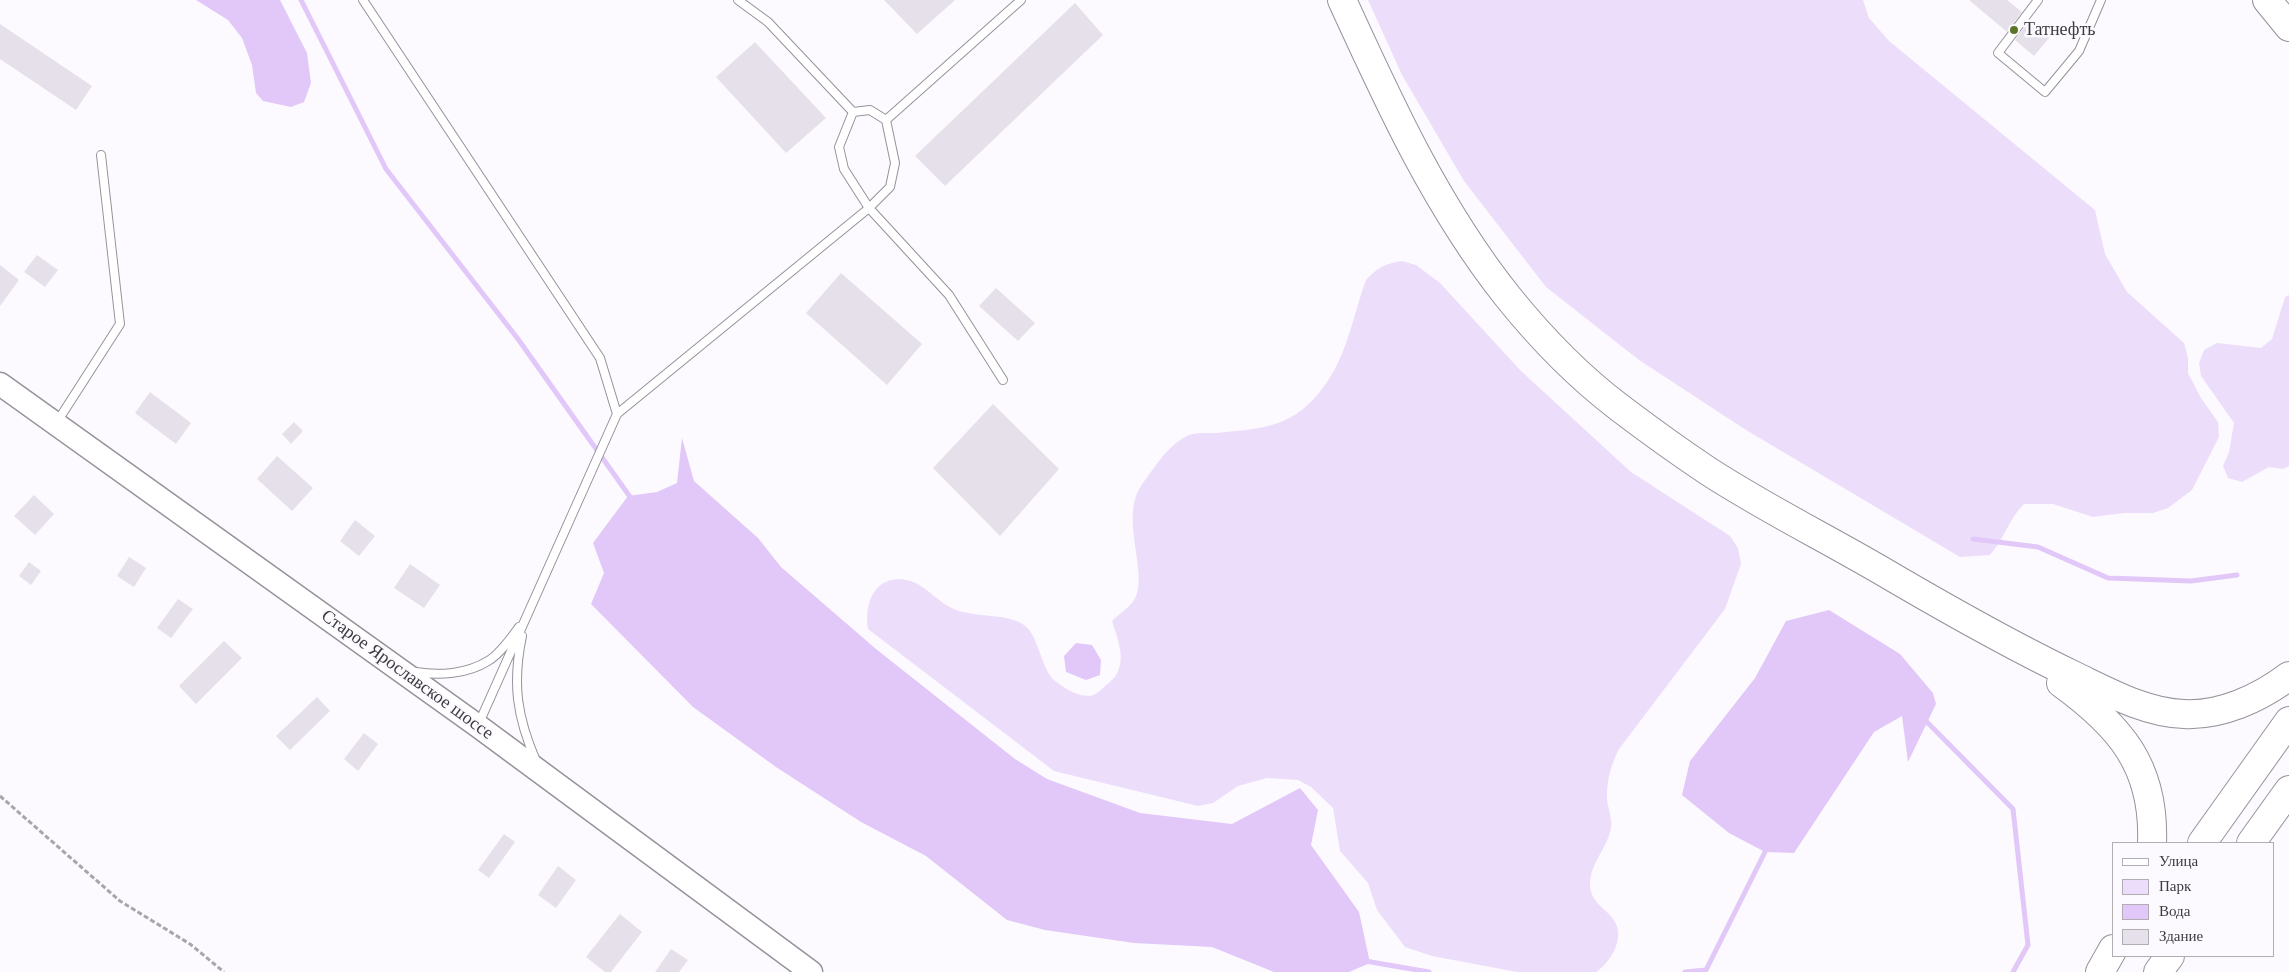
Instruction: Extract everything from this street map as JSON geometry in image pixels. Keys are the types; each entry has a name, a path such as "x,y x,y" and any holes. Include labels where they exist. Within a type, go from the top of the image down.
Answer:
{"highway":[{"path":"1342,0 1421,165 1463,234 1508,297 1580,374 1617,406 1709,472 2012,646 2118,697 2164,712 2185,715 2232,707 2272,690 2289,676"},
{"path":"2267,0 2289,27"},
{"path":"2284,0 2289,4"},
{"path":"2012,646 2092,705 2118,732 2132,752 2148,792 2151,808 2152,842"},
{"path":"2203,842 2289,721"},
{"path":"2251,842 2289,790"},
{"path":"2100,972 2112,951"},
{"path":"2110,972 2121,957"},
{"path":"2158,972 2169,957"}],"main road":[{"name":"Старое Ярославское шоссе","path":"0,384 478,726 811,972"}],"lane":[{"path":"363,0 600,358 617,414"},
{"path":"738,0 768,22 853,112"},
{"path":"886,120 1021,0"},
{"path":"2038,0 1998,52 2045,92 2079,51 2101,0"},
{"path":"478,726 617,414 869,208 890,187 895,163 886,120 870,110 853,112"},
{"path":"853,112 838,147 844,169 869,208 949,295 1003,380"},
{"path":"56,424 120,324 101,155"},
{"path":"400,670 432,675 458,672 488,661 526,620"},
{"path":"526,620 520,646 515,691 524,734 541,772"}],"path":[{"path":"0,796 120,901 190,944 224,972"}],"green space":[{"path":"1368,0 1863,0 1869,18 1889,41 2095,210 2105,254 2127,292 2184,343 2188,358 2188,373 2201,398 2218,422 2219,437 2192,490 2168,508 2153,513 2124,513 2093,517 2053,504 2024,504 2014,516 1990,555 1960,557 1746,430 1639,360 1546,287 1464,181 1402,75"},
{"path":"1402,261 1416,265 1440,283 1521,371 1631,472 1730,536 1738,548 1741,564 1725,609 1619,749 1612,765 1607,794 1611,828 1593,870 1590,885 1593,897 1615,922 1618,936 1611,957 1596,972 1517,972 1432,956 1405,947 1377,910 1368,883 1340,851 1333,808 1311,787 1298,780 1267,778 1238,786 1213,803 1198,806 1054,771 868,629 867,619 870,601 879,586 896,579 907,580 914,582 945,604 959,611 1018,621 1033,636 1046,669 1055,681 1078,694 1088,696 1098,693 1118,672 1120,665 1120,648 1112,621 1134,600 1138,590 1139,577 1133,530 1133,514 1135,499 1141,486 1161,458 1180,440 1190,435 1264,427 1290,418 1302,410 1325,385 1333,373 1345,347 1366,280 1382,267"},
{"path":"2289,295 2289,466 2283,469 2269,467 2242,482 2228,478 2223,466 2229,452 2234,423 2201,376 2199,363 2204,350 2217,343 2261,348 2272,339 2285,297"}],"water":[{"path":"196,0 280,0 307,53 311,83 304,102 291,107 263,101 256,93 252,65 242,38 228,20"},
{"path":"682,438 694,481 758,538 781,567 876,649 1015,759 1047,779 1140,813 1232,824 1300,788 1318,810 1311,845 1359,912 1370,963 1349,972 1274,972 1212,947 1134,943 1045,930 1007,920 926,856 861,822 776,767 693,707 591,604 604,573 593,543 628,496 657,492 677,483"},
{"path":"1829,610 1900,654 1933,693 1936,704 1908,762 1902,716 1874,732 1794,853 1765,852 1729,833 1682,795 1690,761 1755,678 1786,621"},
{"path":"1076,643 1092,645 1101,660 1100,675 1086,680 1066,672 1064,656"}],"building":[{"path":"884,0 955,0 917,34"},
{"path":"1969,0 2007,0 2022,12 2007,32"},
{"path":"1075,3 1103,35 945,186 915,156"},
{"path":"2030,20 2050,37 2034,56 2015,40"},
{"path":"0,24 92,86 76,110 0,59"},
{"path":"755,42 826,118 786,153 716,77"},
{"path":"37,255 58,270 45,287 24,272"},
{"path":"0,265 19,280 0,306"},
{"path":"841,273 922,344 887,385 806,313"},
{"path":"996,288 1035,323 1018,341 979,306"},
{"path":"150,392 191,423 176,444 135,413"},
{"path":"993,404 1059,469 1000,536 933,468"},
{"path":"294,422 303,431 291,444 282,434"},
{"path":"277,456 313,488 292,511 257,479"},
{"path":"34,495 54,514 35,535 14,516"},
{"path":"355,520 375,536 359,556 340,541"},
{"path":"129,557 146,568 134,587 117,576"},
{"path":"29,562 41,571 31,585 19,576"},
{"path":"410,564 440,585 424,608 394,588"},
{"path":"178,599 193,609 171,638 157,628"},
{"path":"224,641 242,658 196,704 179,686"},
{"path":"317,697 330,711 290,750 276,736"},
{"path":"364,733 378,744 358,771 344,759"},
{"path":"504,834 515,842 489,878 478,870"},
{"path":"558,866 576,880 556,908 538,895"},
{"path":"620,914 642,932 611,972 605,972 586,957"},
{"path":"671,949 688,960 679,972 655,972"}],"waterway":[{"path":"301,0 386,169 518,339 633,501"},
{"path":"1973,539 2038,547 2108,578 2191,581 2237,575"},
{"path":"1922,717 2013,809 2028,945 2013,972"},
{"path":"1685,972 1706,970 1768,846"},
{"path":"1365,961 1429,972"}],"place":[{"name":"Татнефть","path":"2014,30"}]}
